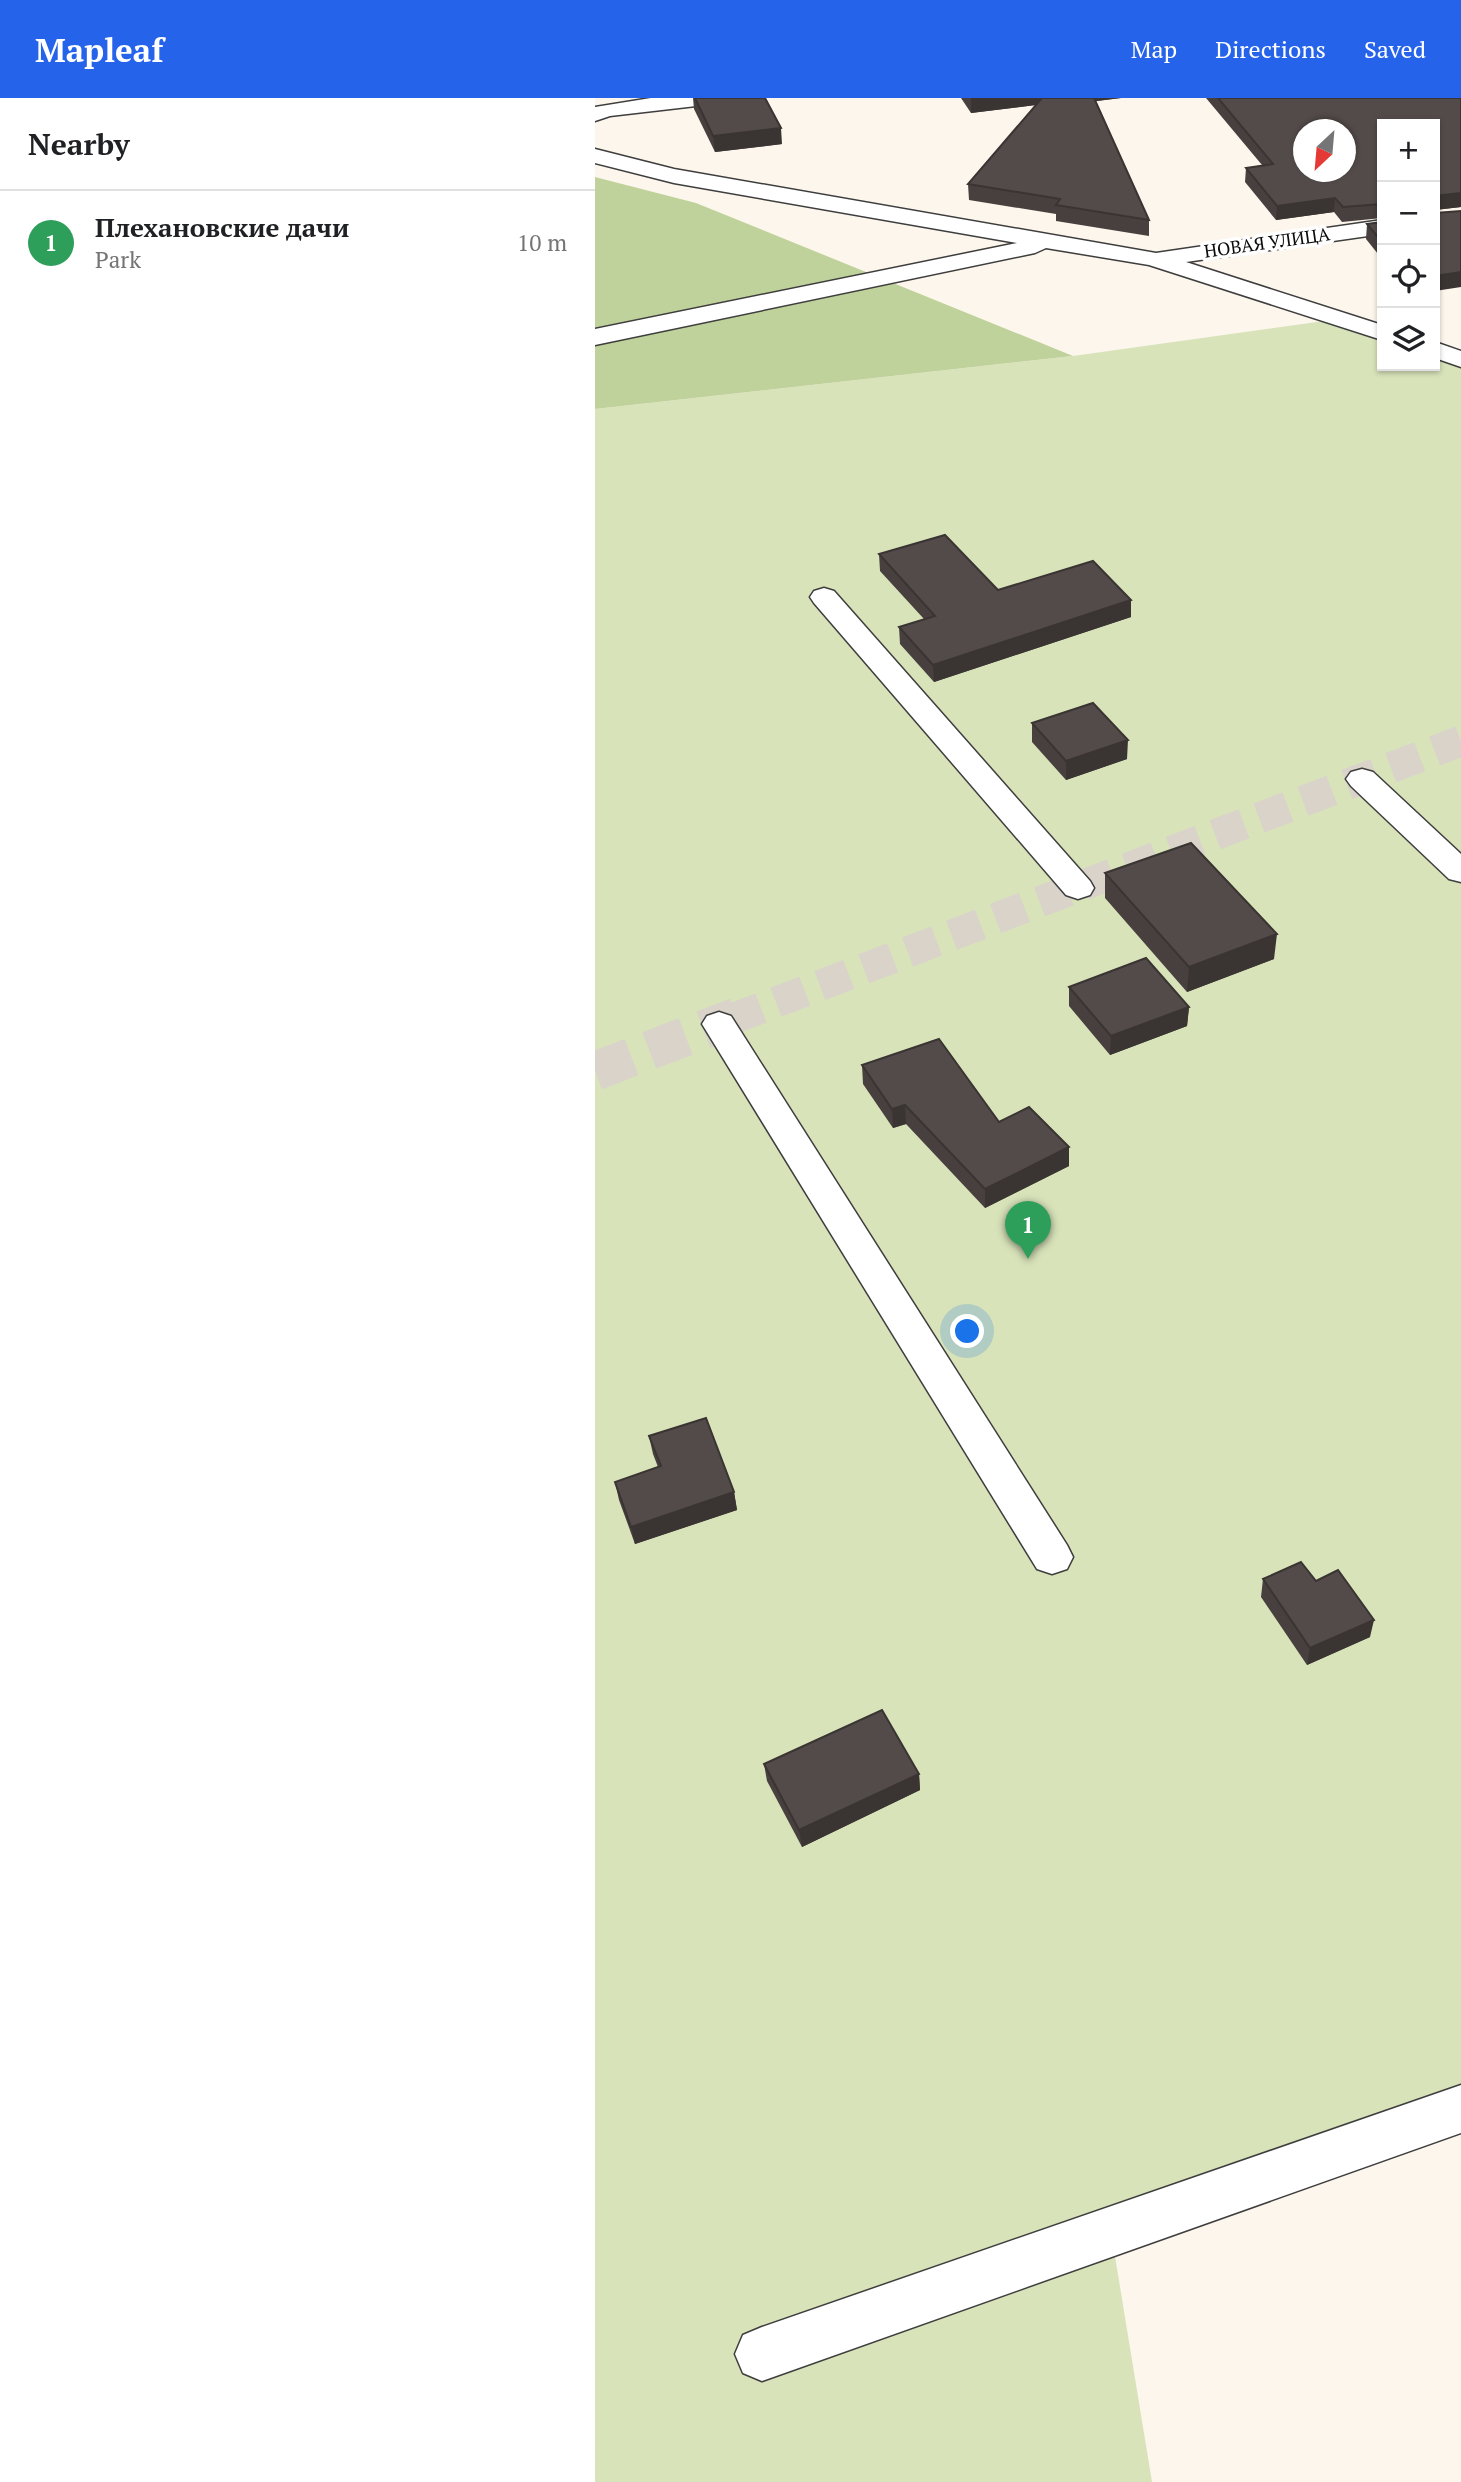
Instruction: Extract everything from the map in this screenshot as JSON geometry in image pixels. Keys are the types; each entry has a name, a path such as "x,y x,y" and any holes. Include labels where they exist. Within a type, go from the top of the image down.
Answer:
{"street":[{"path":"595,114 607,110 705,98"},
{"path":"595,156 674,177 1153,259 1377,331"},
{"name":"НОВАЯ УЛИЦА","path":"1153,259 1377,228"},
{"path":"595,337 1058,242"},
{"path":"1440,352 1461,359"},
{"path":"824,597 1078,888"},
{"path":"1361,779 1461,872"},
{"path":"719,1024 1052,1557"},
{"path":"762,2354 1461,2109"}],"green space":[{"path":"595,177 696,203 1073,356 595,409"},
{"path":"1339,319 1377,331 1377,371 1440,371 1440,352 1461,359 1461,2109 1111,2232 1152,2482 595,2482 595,409 1073,356"}],"building":[{"path":"695,98 765,98 781,128 713,136"},
{"path":"1042,98 1094,98 1149,220 1056,205 1060,199 968,184"},
{"path":"1218,98 1461,98 1461,193 1440,195 1440,119 1377,119 1377,204 1343,207 1335,198 1277,206 1246,168 1273,164"},
{"path":"1461,211 1461,272 1440,275 1440,213"},
{"path":"1377,223 1377,236 1367,224"},
{"path":"945,535 998,590 1093,561 1131,600 933,665 899,627 935,616 879,554"},
{"path":"1093,703 1128,740 1066,761 1032,723"},
{"path":"1191,843 1277,934 1189,967 1105,873"},
{"path":"1146,958 1189,1007 1111,1036 1069,987"},
{"path":"939,1039 999,1122 1029,1107 1069,1147 985,1189 905,1105 892,1109 862,1065"},
{"path":"706,1418 734,1492 631,1527 615,1482 661,1466 649,1436"},
{"path":"1301,1562 1316,1581 1338,1570 1374,1620 1310,1648 1263,1579"},
{"path":"882,1710 919,1774 799,1830 764,1764"}],"tunnel":[{"path":"732,1019 1461,741"},
{"path":"595,1071 737,1017"}],"place":[{"name":"Плехановские дачи","path":"1028,1259"}]}
